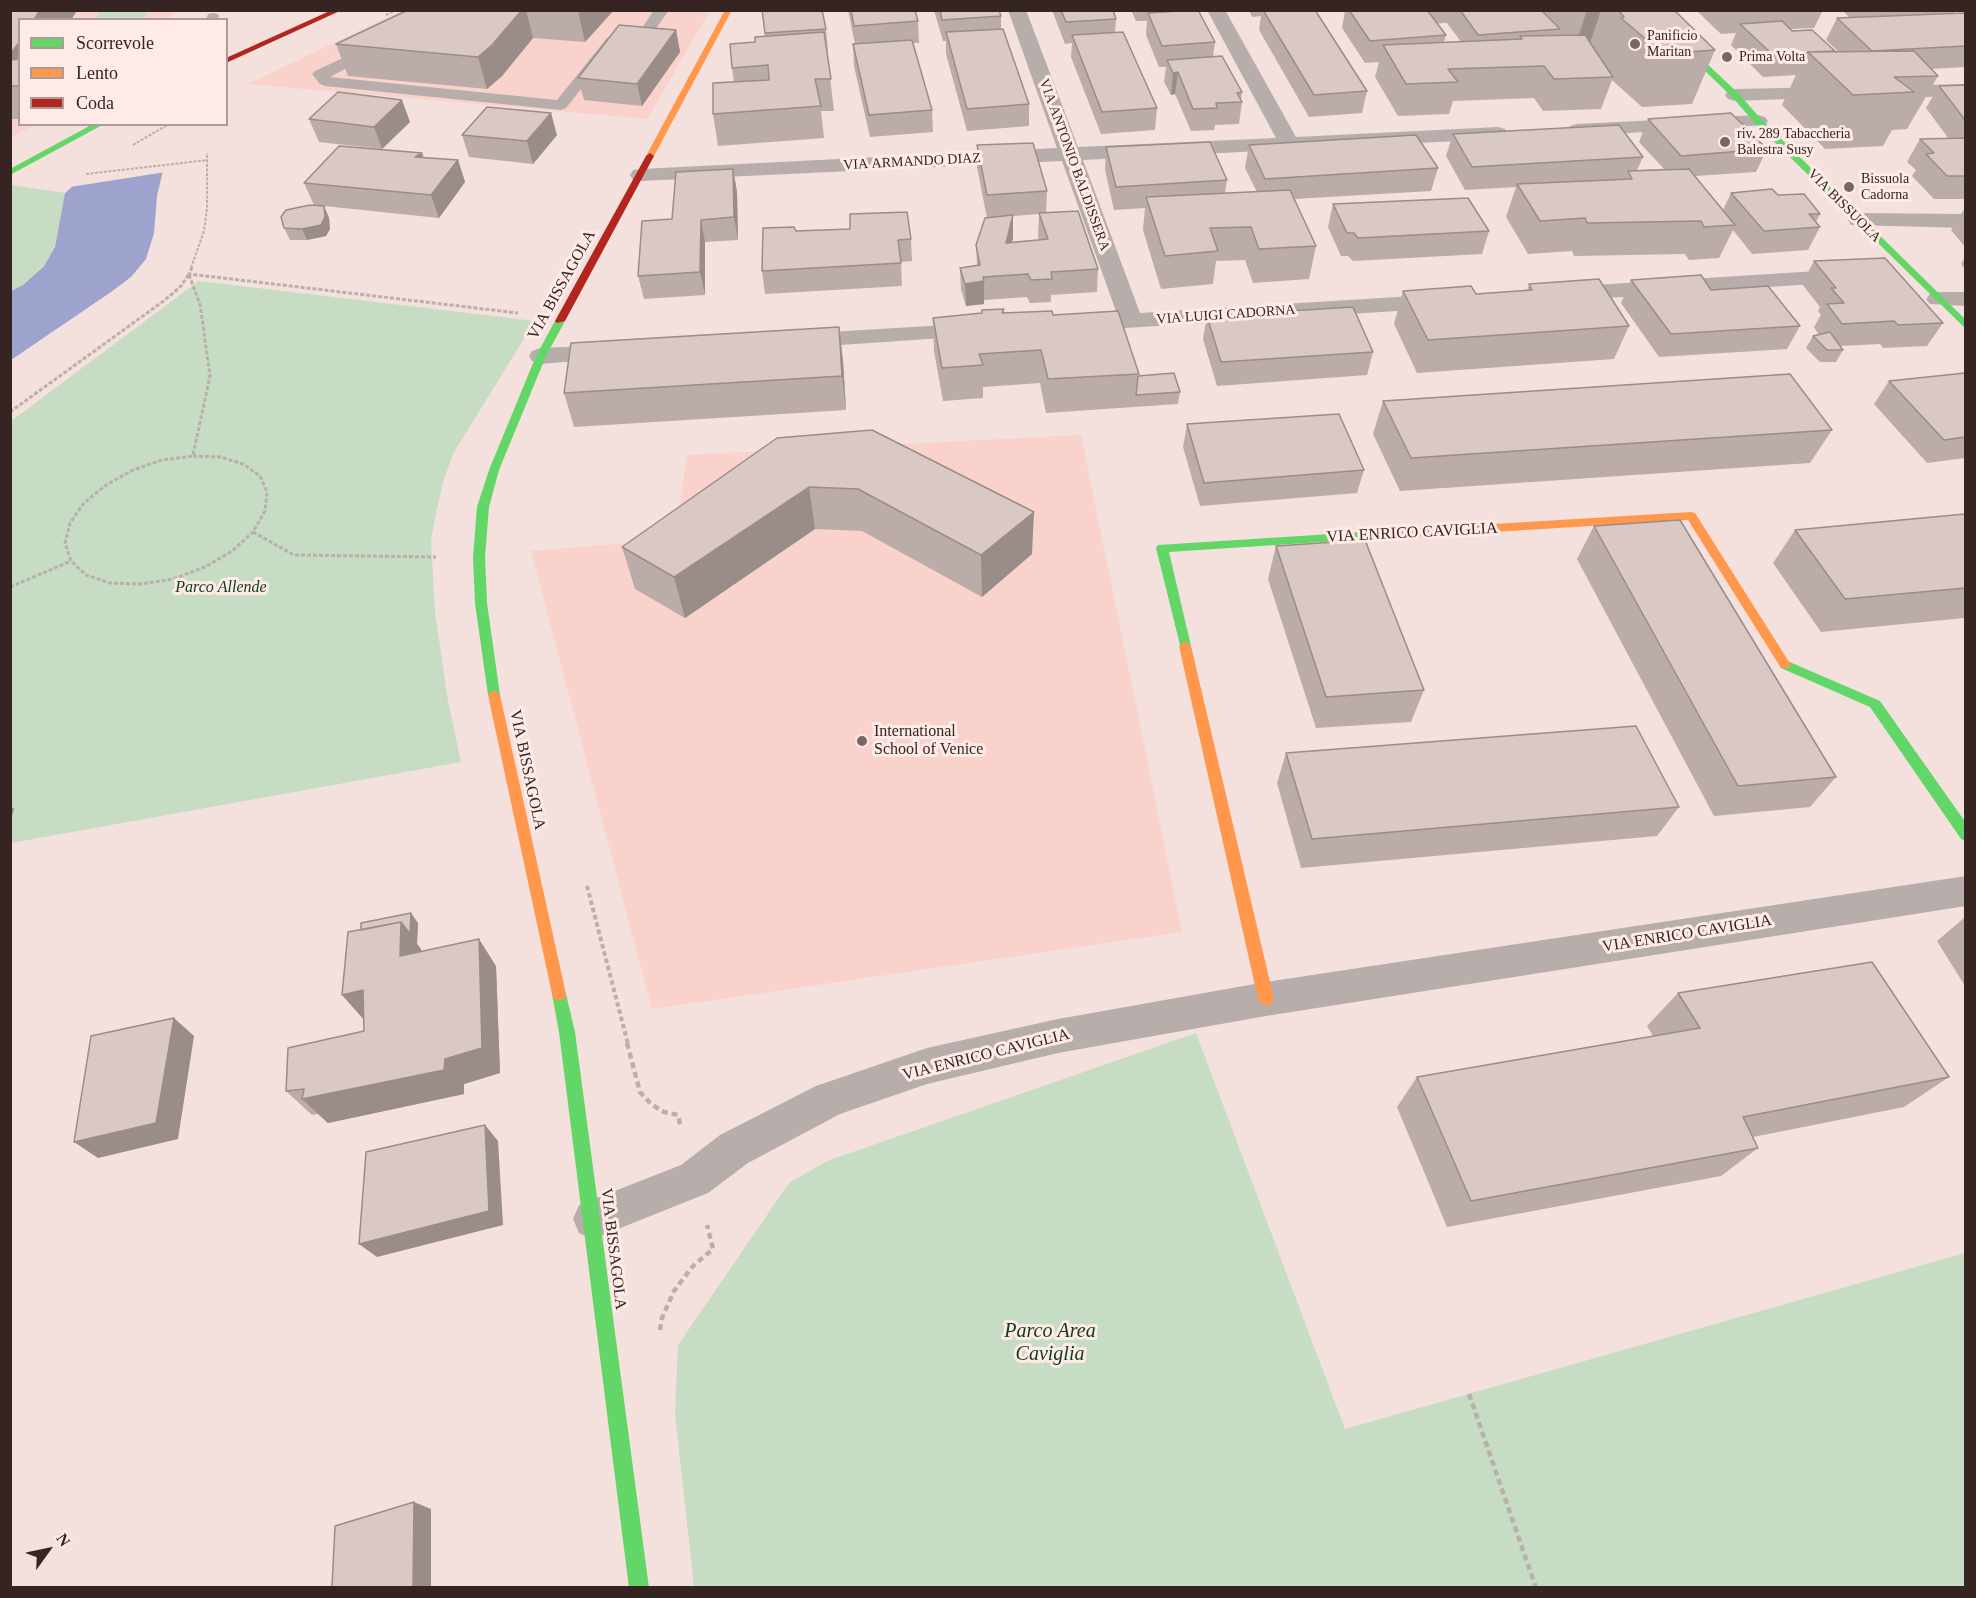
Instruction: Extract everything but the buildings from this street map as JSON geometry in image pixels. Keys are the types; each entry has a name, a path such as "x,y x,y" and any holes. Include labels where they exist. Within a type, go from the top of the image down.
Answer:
{"street":[{"path":"230,58 339,10"},
{"name":"VIA BISSAGOLA","path":"639,1587 567,1032 495,702 481,603 479,558 483,507 494,470 541,357 729,10"},
{"name":"VIA ANTONIO BALDISSERA","path":"1017,10 1131,321"},
{"path":"1216,10 1289,143"},
{"path":"1417,20 1556,10"},
{"name":"VIA BISSUOLA","path":"1645,10 1734,95 1965,326"},
{"path":"1734,95 1965,90"},
{"path":"1563,130 1758,121"},
{"path":"10,173 96,126"},
{"name":"VIA ARMANDO DIAZ","path":"641,175 1515,132"},
{"path":"1859,220 1965,221"},
{"path":"1537,296 1911,274"},
{"path":"1938,299 1965,299"},
{"name":"VIA LUIGI CADORNA","path":"1049,326 1466,300"},
{"path":"778,342 1002,328"},
{"path":"541,357 636,351"},
{"name":"VIA ENRICO CAVIGLIA","path":"1266,999 1162,548 1691,516 1785,665 1875,704 1965,835"},
{"name":"VIA ENRICO CAVIGLIA","path":"593,1219 694,1179 734,1149 830,1099 927,1066 1058,1036 1266,999 1965,891"}],"lane":[{"path":"390,40 320,74 325,81 561,105 612,41 646,31 662,10"}],"path":[{"path":"143,139 166,126"},
{"path":"10,412 181,286 189,274 204,231 207,153"},
{"path":"80,175 208,160"},
{"path":"189,274 563,317"},
{"path":"189,274 200,304 210,376 193,456"},
{"path":"193,456 220,457 243,464 260,476 267,492 265,511 253,532 232,551 205,567 140,584 110,583 86,575 71,561 65,543 70,523 84,503 106,485 133,470 162,460 193,456"},
{"path":"253,532 294,555 479,558"},
{"path":"10,587 71,561"},
{"path":"584,874 640,1092 651,1104 664,1112 678,1115 680,1125"},
{"path":"659,1338 662,1318 674,1291 693,1266 713,1249 710,1237"},
{"path":"1469,1394 1536,1587"}],"shaded area":[{"path":"11,11 177,11 169,18 18,18 18,126 32,126 11,137"},
{"path":"400,11 710,11 647,119 248,84"},
{"name":"International School of Venice","path":"1081,435 1182,932 652,1009 531,551 675,539 687,455"}],"green space":[{"path":"100,10 148,11 144,18 96,18"},
{"path":"11,185 65,193 55,247 44,265 23,285 11,291"},
{"name":"Parco Allende","path":"199,281 535,321 454,452 443,482 431,541 435,612 448,701 461,762 11,843 11,421"},
{"name":"Parco Area Caviglia","path":"1196,1033 1345,1429 1965,1253 1965,1587 694,1587 675,1413 678,1345 789,1183 827,1161"}],"water":[{"path":"172,132 157,196 154,233 146,259 131,277 111,292 11,360 11,291 23,285 44,266 55,247 65,193 71,188 71,158"}],"pier":[{"path":"253,10 228,43 228,18 169,18 176,11"},
{"path":"86,126 178,126 166,172 70,187 70,158"}],"traffic: fast":[{"path":"1645,10 1735,95 1758,121 1966,326"},
{"path":"10,173 96,126"},
{"path":"494,695 481,603 479,557 483,507 494,470 541,356 560,321"},
{"path":"1185,646 1162,548 1363,536"},
{"path":"1785,665 1875,704 1966,835"},
{"path":"559,994 567,1032 639,1588"}],"traffic: slow":[{"path":"650,156 729,10"},
{"path":"1363,536 1691,516 1785,665"},
{"path":"1185,646 1266,999"},
{"path":"494,695 559,994"}],"traffic: jam":[{"path":"228,60 339,10"},
{"path":"560,321 650,156"}],"place":[{"name":"Panificio Maritan","path":"1635,44"},
{"name":"Prima Volta","path":"1727,57"},
{"name":"riv. 289 Tabaccheria Balestra Susy","path":"1725,142"},
{"name":"Bissuola Cadorna","path":"1849,187"},
{"name":"International School of Venice","path":"862,741"}]}
